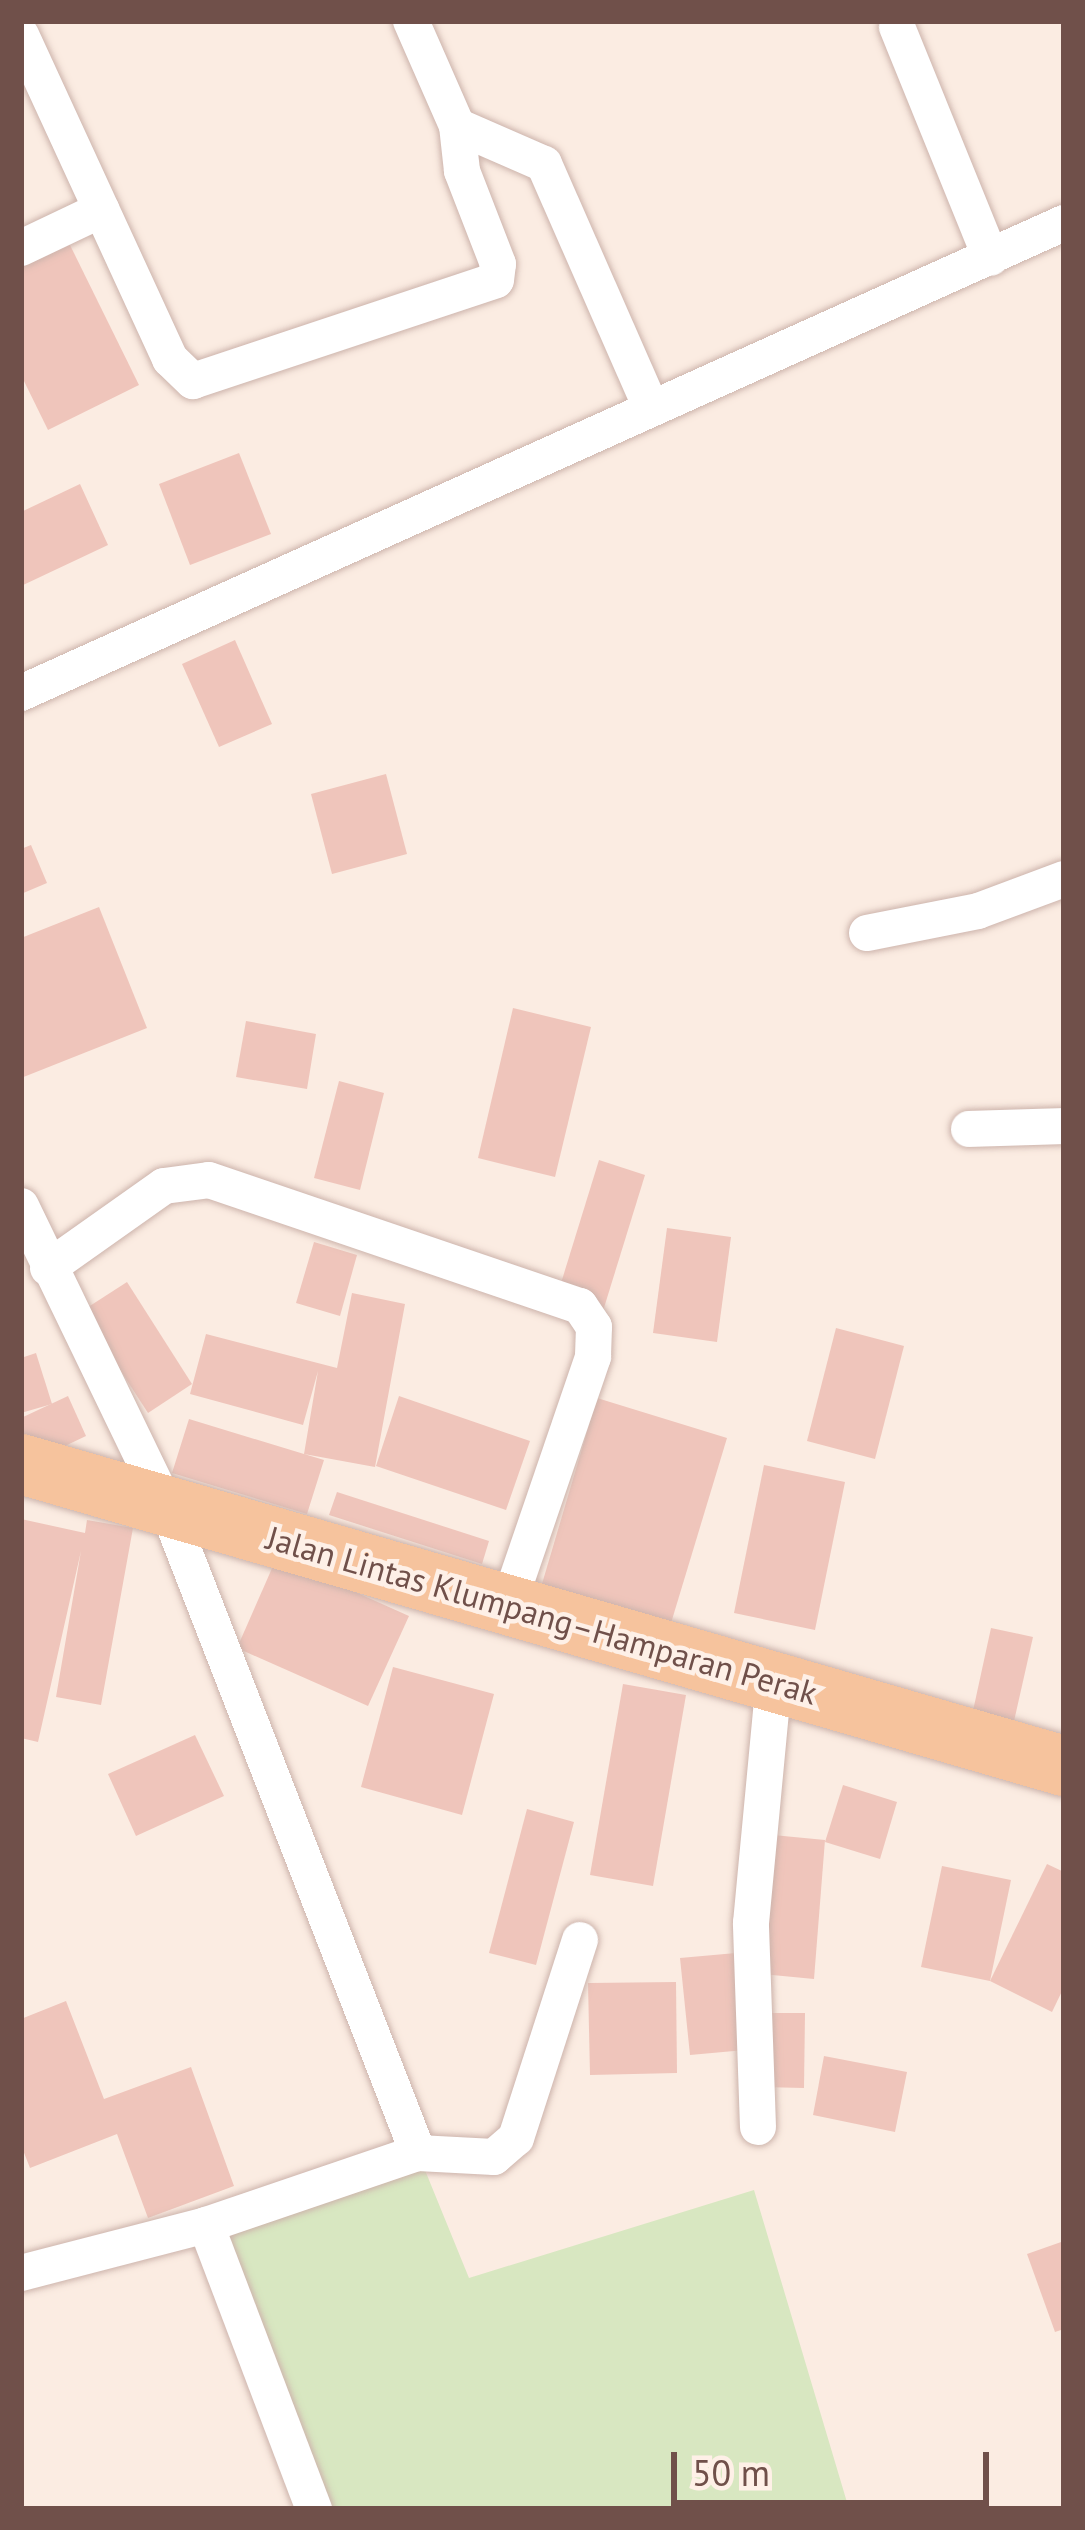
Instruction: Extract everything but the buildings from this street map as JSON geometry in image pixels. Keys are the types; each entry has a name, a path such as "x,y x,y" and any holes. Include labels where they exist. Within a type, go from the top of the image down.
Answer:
{"main road":[{"name":"Jalan Lintas Klumpang–Hamparan Perak","path":"21,1464 1064,1766"}],"street":[{"path":"21,35 170,358 201,381 496,280 457,126 411,21"},
{"path":"897,27 991,258"},
{"path":"457,126 544,164 650,405"},
{"path":"21,248 101,210"},
{"path":"21,693 650,405 1064,223"},
{"path":"867,933 977,910 1064,879"},
{"path":"969,1129 1064,1126"},
{"path":"48,1268 164,1186 209,1180 580,1306 594,1327 593,1357 508,1603"},
{"path":"21,1206 168,1510 418,2153"},
{"path":"758,2127 751,1923 774,1681"},
{"path":"21,2273 206,2225 418,2153 482,2159 516,2138 580,1940"},
{"path":"206,2225 314,2509"}],"green space":[{"path":"418,2153 469,2278 754,2190 849,2509 314,2509 206,2225"}]}
